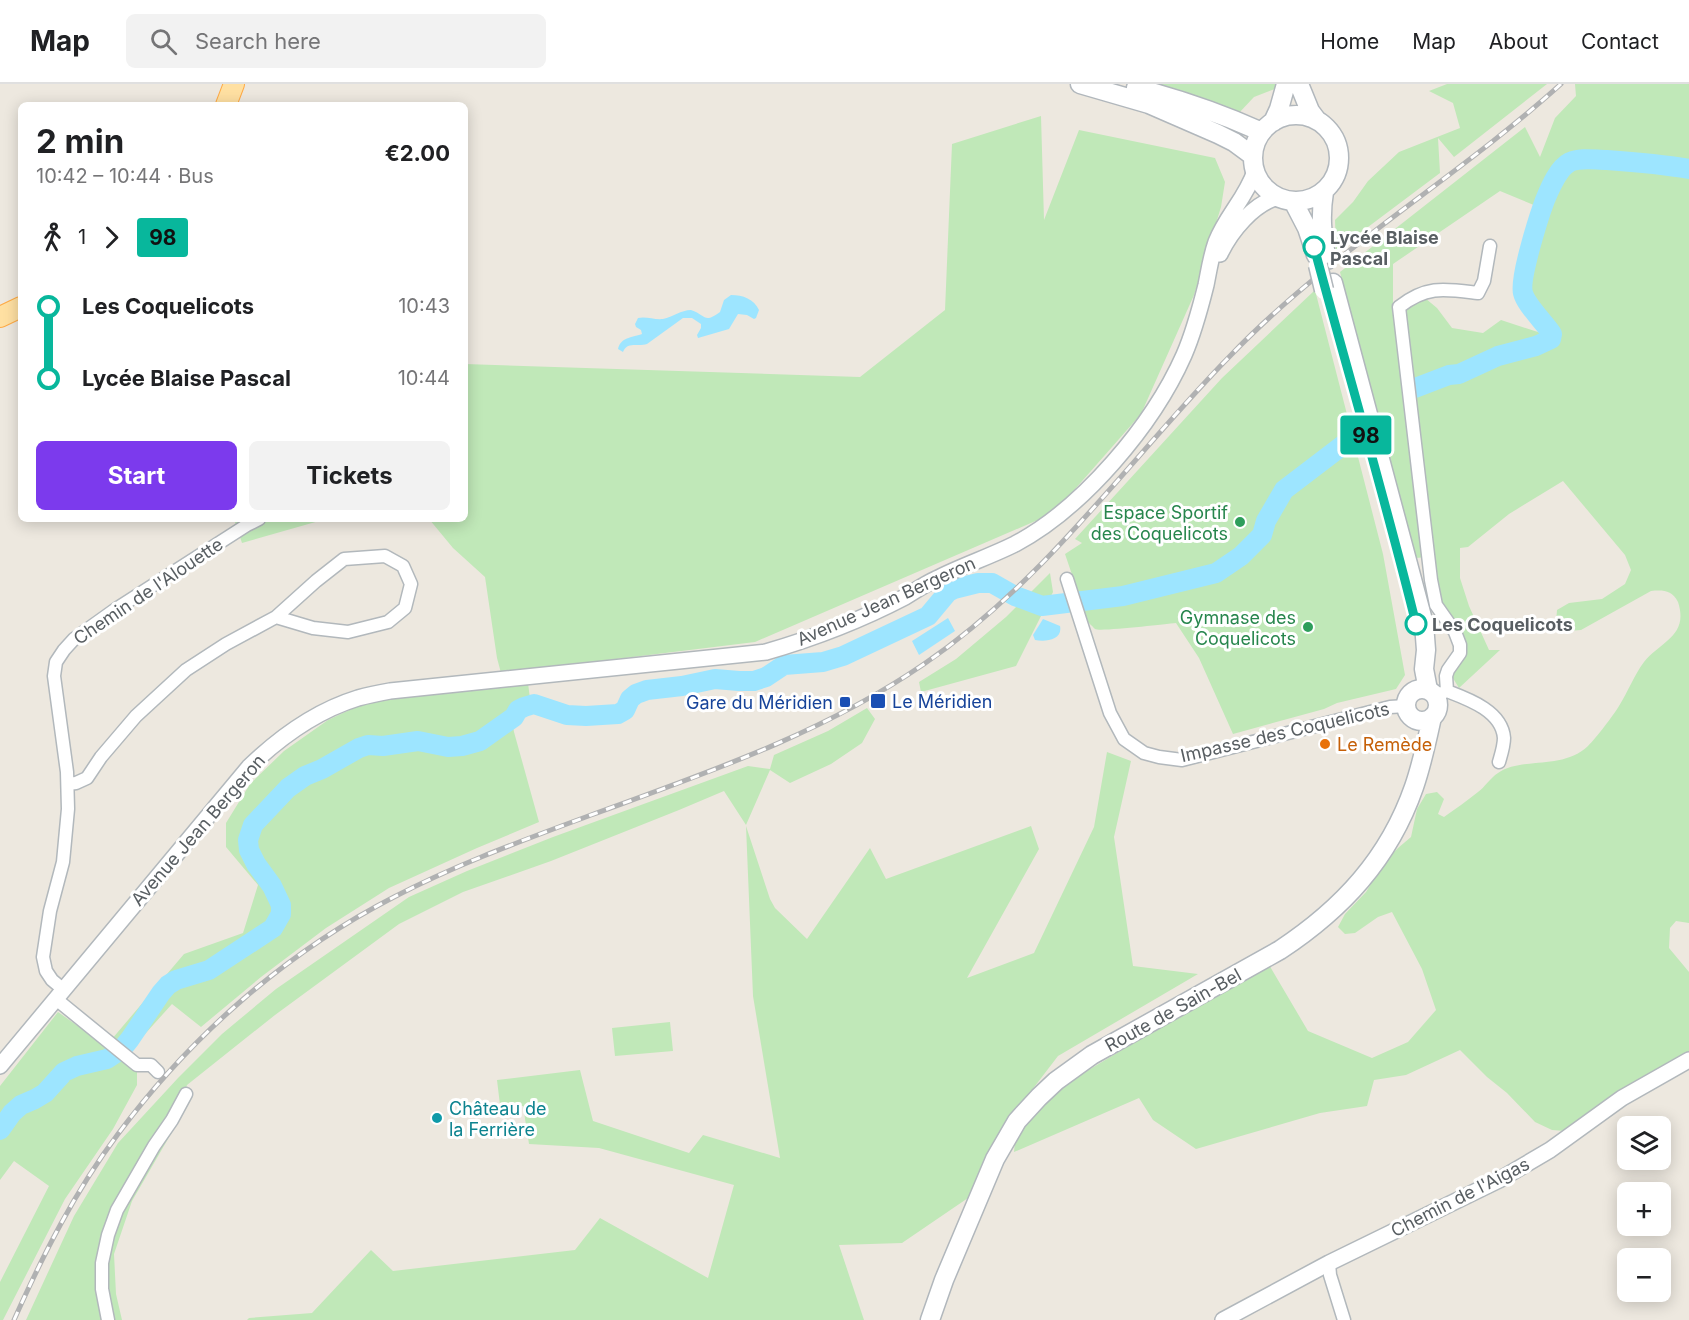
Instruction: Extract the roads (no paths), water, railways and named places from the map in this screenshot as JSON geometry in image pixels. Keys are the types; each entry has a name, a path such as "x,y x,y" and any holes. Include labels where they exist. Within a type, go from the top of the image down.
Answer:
{"main road":[{"path":"227,102 234,84"},
{"path":"1080,84 1149,104 1218,134 1234,142 1254,163"},
{"path":"1118,84 1157,94 1242,123 1267,127 1286,116 1309,116 1316,119"},
{"path":"1286,84 1279,109 1256,143 1254,163 1258,178 1264,187 1286,199 1309,200 1324,192 1335,178 1339,153 1334,137 1310,111 1299,84"},
{"name":"Route de Sain-Bel","path":"930,1320 987,1175 1017,1121 1056,1081 1092,1056 1280,950 1329,913 1358,885 1381,854 1405,810 1420,768 1426,701 1417,650 1416,624 1357,402 1323,262 1321,213 1324,192"},
{"name":"Route de Sain-Bel","path":"1286,199 1307,228 1323,262"},
{"path":"0,317 18,308"},
{"name":"Route de Sain-Bel","path":"923,1320 976,1177 987,1154 1013,1113 1041,1083 1065,1062 1280,941 1327,905 1353,878 1388,825 1402,796 1414,758 1426,701"}],"street":[{"name":"Avenue Jean Bergeron","path":"0,1066 249,767 271,746 332,708 358,698 390,691 740,653 864,604 1017,537 1028,535 1055,518 1085,493 1119,455 1140,428 1184,356 1196,322 1211,256 1221,231 1250,186 1254,163"},
{"name":"Avenue Jean Bergeron","path":"1206,284 1226,240 1243,221 1262,204 1286,199"},
{"path":"1426,701 1446,676 1460,653 1460,645 1455,632 1436,606 1431,580 1400,307 1412,297 1423,292 1445,289 1478,293 1484,281 1490,246"},
{"name":"Chemin de l'Alouette","path":"158,1072 151,1065 137,1065 104,1040 60,994 46,971 43,957 50,911 63,862 68,784 54,676 56,662 74,639 116,609 253,522"},
{"path":"68,784 87,778 101,757 136,716 186,670 226,644 276,617 344,559 385,556 403,566 411,584 405,608 387,622 348,632 313,628 276,617"},
{"name":"Impasse des Coquelicots","path":"1067,579 1110,713 1124,739 1144,753 1182,760 1390,707 1426,701"},
{"path":"1426,701 1473,702 1489,712 1500,725 1504,739 1499,762"},
{"name":"Chemin de l'Aigas","path":"1223,1320 1329,1263 1499,1180 1550,1150 1622,1098 1689,1060"},
{"path":"108,1320 102,1289 102,1263 108,1235 117,1210 186,1094"},
{"path":"1329,1263 1330,1275 1344,1320"}],"water":[{"path":"731,295 751,300 759,310 756,318 738,314 729,329 698,338 701,324 692,318 683,318 647,344 630,345 623,352 618,349 624,340 642,334 635,324 638,318 663,319 691,310 708,318 720,312 724,300"},
{"path":"948,618 955,631 919,655 912,641"},
{"path":"1043,619 1060,626 1059,634 1049,640 1035,640 1033,635"}],"waterway":[{"path":"1415,388 1449,375 1459,374 1498,356 1536,346 1551,339 1552,334 1525,298 1523,286 1538,219 1555,179 1566,165 1574,160 1588,159 1648,163 1689,169"},
{"path":"0,1130 12,1113 21,1105 45,1093 64,1072 77,1066 107,1059 122,1049 168,985 176,980 209,970 273,928 281,914 281,905 249,850 248,840 253,825 288,788 305,776 359,748 368,745 383,746 418,741 448,747 462,746 480,741 514,717 518,710 534,704 567,715 618,714 625,710 630,699 636,694 647,690 715,679 754,681 766,677 784,665 823,662 843,656 928,616 948,592 978,583 992,583 1015,596 1042,606 1123,596 1216,573 1241,556 1262,535 1266,521 1284,490 1347,442"}],"railway":[{"path":"14,1320 61,1224 88,1178 118,1134 146,1098 209,1031 278,971 354,919 418,885 516,843 762,750 845,711 924,664 968,631 1048,557 1193,395 1269,318 1351,249 1479,152 1561,84"}],"place":[{"name":"Lycée Blaise Pascal","path":"1314,247"},
{"name":"Espace Sportif des Coquelicots","path":"1240,522"},
{"name":"Les Coquelicots","path":"1416,624"},
{"name":"Gymnase des Coquelicots","path":"1308,627"},
{"name":"Le Méridien","path":"878,701"},
{"name":"Gare du Méridien","path":"845,702"},
{"name":"Le Remède","path":"1325,744"},
{"name":"Château de la Ferrière","path":"437,1118"}]}
